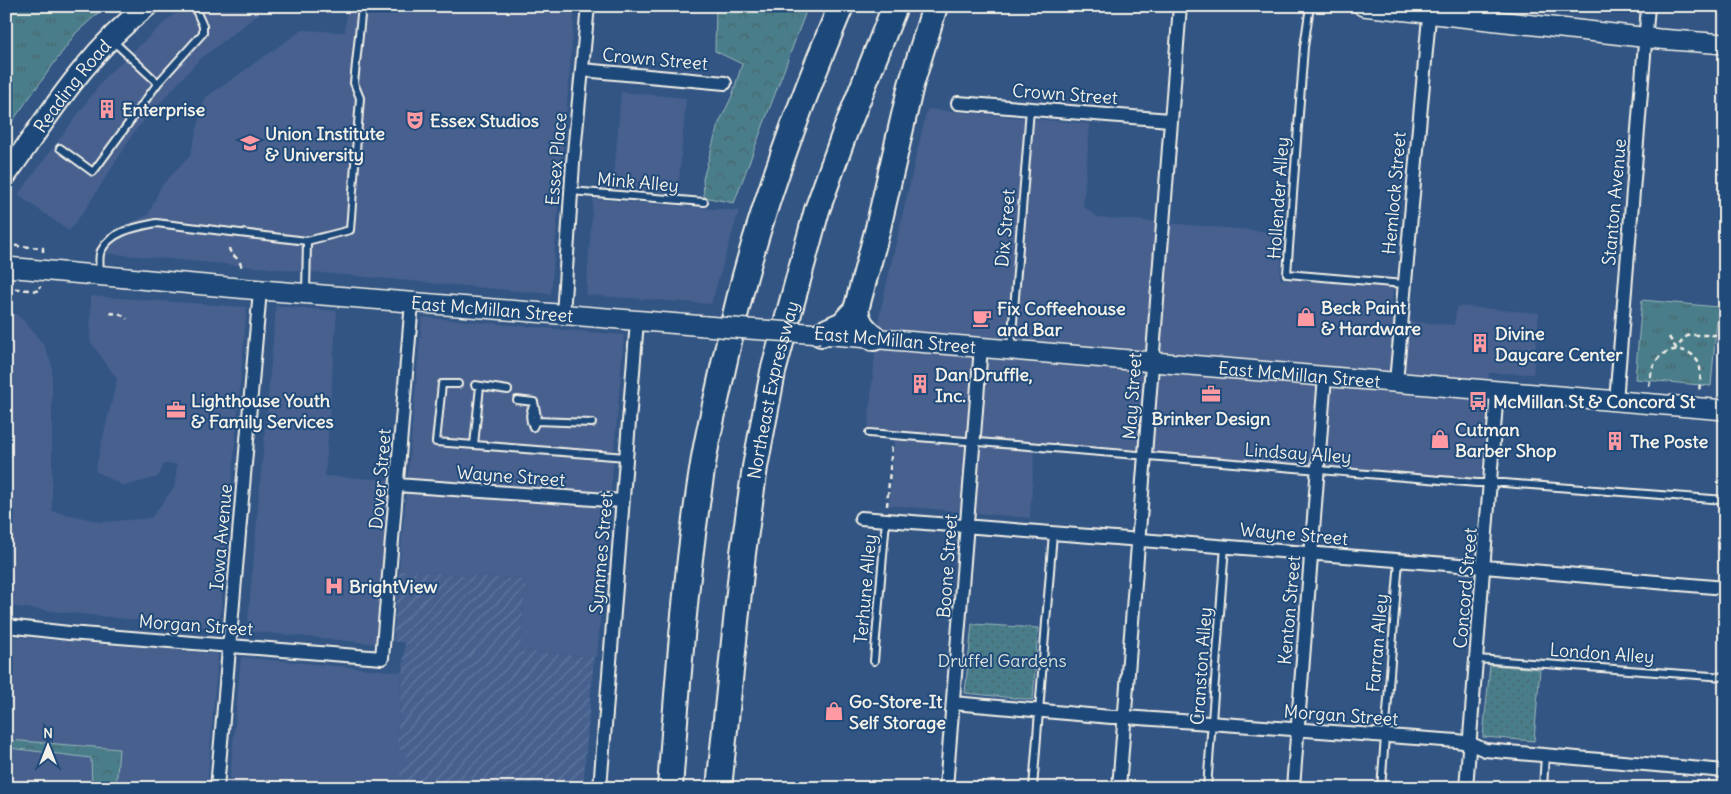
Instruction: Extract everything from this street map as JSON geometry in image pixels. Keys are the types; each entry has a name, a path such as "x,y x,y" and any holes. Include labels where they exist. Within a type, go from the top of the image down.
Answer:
{"highway":[{"path":"670,788 679,660 692,537 704,456 727,349 745,277 775,179 818,63 842,6"},
{"name":"Northeast Expressway","path":"719,788 743,553 755,466 773,372 817,210 845,132 895,6"},
{"path":"874,338 857,320 856,310 887,190 911,85 935,6"},
{"path":"821,334 843,324 856,310"}],"main road":[{"name":"Reading Road","path":"6,175 88,63 147,6"},
{"path":"1363,6 1429,10 1645,38 1725,44"},
{"name":"East McMillan Street","path":"9,268 637,321 874,338 1725,410"}],"street":[{"name":"Essex Place","path":"563,315 571,191 588,6"},
{"name":"May Street","path":"1119,788 1140,540 1180,6"},
{"name":"Stanton Avenue","path":"1616,401 1648,6"},
{"name":"Hemlock Street","path":"1396,382 1429,10"},
{"name":"Crown Street","path":"582,70 725,83"},
{"name":"Crown Street","path":"958,103 1170,120"},
{"name":"Iowa Avenue","path":"217,788 260,290"},
{"name":"Dover Street","path":"382,658 412,302"},
{"name":"Symmes Street","path":"600,788 637,321"},
{"name":"Boone Street","path":"946,788 981,347"},
{"name":"Kenton Street","path":"1292,788 1325,376"},
{"name":"Concord Street","path":"1466,788 1497,391"},
{"name":"Wayne Street","path":"397,485 622,502"},
{"name":"Wayne Street","path":"861,518 887,513 967,526 1725,588"},
{"name":"Morgan Street","path":"6,626 69,633 229,644 382,658"},
{"name":"Morgan Street","path":"953,704 1469,743 1485,750 1725,771"}],"lane":[{"path":"60,148 93,172 158,83 203,33 203,26 194,6"},
{"path":"100,276 101,251 115,236 134,228 156,223 308,241 350,230 360,98 354,84 362,6"},
{"name":"Hollender Alley","path":"1310,6 1304,47 1287,274 1404,284"},
{"path":"111,39 158,83"},
{"name":"Dix Street","path":"1011,350 1030,109"},
{"name":"Mink Alley","path":"571,191 704,202"},
{"path":"306,294 308,241"},
{"path":"458,384 442,384 436,442 626,457"},
{"path":"474,445 477,386 508,390"},
{"path":"517,400 534,402 530,410 530,420 533,427 536,421 592,423"},
{"name":"Lindsay Alley","path":"869,432 1490,484 1504,483 1725,500"},
{"name":"Terhune Alley","path":"874,661 887,513"},
{"path":"1033,788 1053,533"},
{"name":"Cranston Alley","path":"1207,788 1225,546"},
{"name":"Farran Alley","path":"1380,788 1399,560"},
{"name":"London Alley","path":"1476,659 1725,677"},
{"path":"1543,788 1545,755"}],"path":[{"path":"6,245 42,248 42,254"},
{"path":"228,248 240,260 242,270"},
{"path":"6,288 39,291 40,286"},
{"path":"110,314 120,314 127,319"},
{"path":"1649,386 1653,367 1658,358 1667,351 1676,348 1688,335 1720,335"},
{"path":"1669,337 1676,348 1685,350 1694,357 1700,366 1699,392"},
{"path":"887,513 892,441"}],"shaded area":[{"path":"187,6 269,6 199,60 135,131 85,210 69,231 18,195 106,76 175,13"},
{"path":"347,6 575,7 551,294 92,252 112,231 148,215 161,186 190,156 205,98 302,30 345,32"},
{"path":"621,92 686,98 678,193 613,188"},
{"path":"927,109 1090,124 1083,206 1098,217 1283,233 1280,279 1393,288 1390,320 1454,325 1457,306 1539,313 1533,374 1489,373 1481,479 1035,442 1030,518 889,505 894,440 867,438 874,363 879,317"},
{"path":"593,199 739,211 711,304 586,295"},
{"path":"91,296 247,307 219,629 6,606 6,306 24,321 44,345 52,365 52,511 102,522 151,518 175,486 177,464 164,464 158,477 124,486 95,471 117,379 90,341"},
{"path":"276,306 337,311 325,476 390,480 378,644 247,631"},
{"path":"422,317 624,335 597,657 520,651 526,580 399,570"},
{"path":"399,570 526,580 520,651 594,657 583,788 396,788 408,751 396,750 405,643 393,641"},
{"path":"6,636 218,654 207,788 116,788 119,749 10,740 9,748 92,758 92,788 10,788 6,774"},
{"path":"241,657 402,672 396,750 409,751 396,788 229,788"}],"green space":[{"path":"6,6 106,6 76,33 6,130"},
{"path":"716,6 808,6 734,203 704,197 703,179 718,125 732,96 742,64 715,51"},
{"path":"1642,300 1718,307 1711,386 1635,379"},
{"name":"Druffel Gardens","path":"972,624 1038,628 1033,700 965,693"},
{"path":"1490,665 1540,669 1534,741 1483,737"},
{"path":"9,740 119,749 116,788 92,788 91,758 9,748"}],"place":[{"name":"Enterprise","path":"107,109"},
{"name":"Essex Studios","path":"415,120"},
{"name":"Union Institute & University","path":"250,143"},
{"name":"Beck Paint & Hardware","path":"1306,317"},
{"name":"Fix Coffeehouse and Bar","path":"982,318"},
{"name":"Divine Daycare Center","path":"1480,343"},
{"name":"Dan Druffle, Inc.","path":"920,384"},
{"name":"Brinker Design","path":"1211,394"},
{"name":"McMillan St & Concord St","path":"1478,401"},
{"name":"Lighthouse Youth & Family Services","path":"176,410"},
{"name":"Cutman Barber Shop","path":"1440,439"},
{"name":"The Poste","path":"1615,441"},
{"name":"BrightView","path":"334,586"},
{"name":"Go-Store-It Self Storage","path":"834,711"}]}
